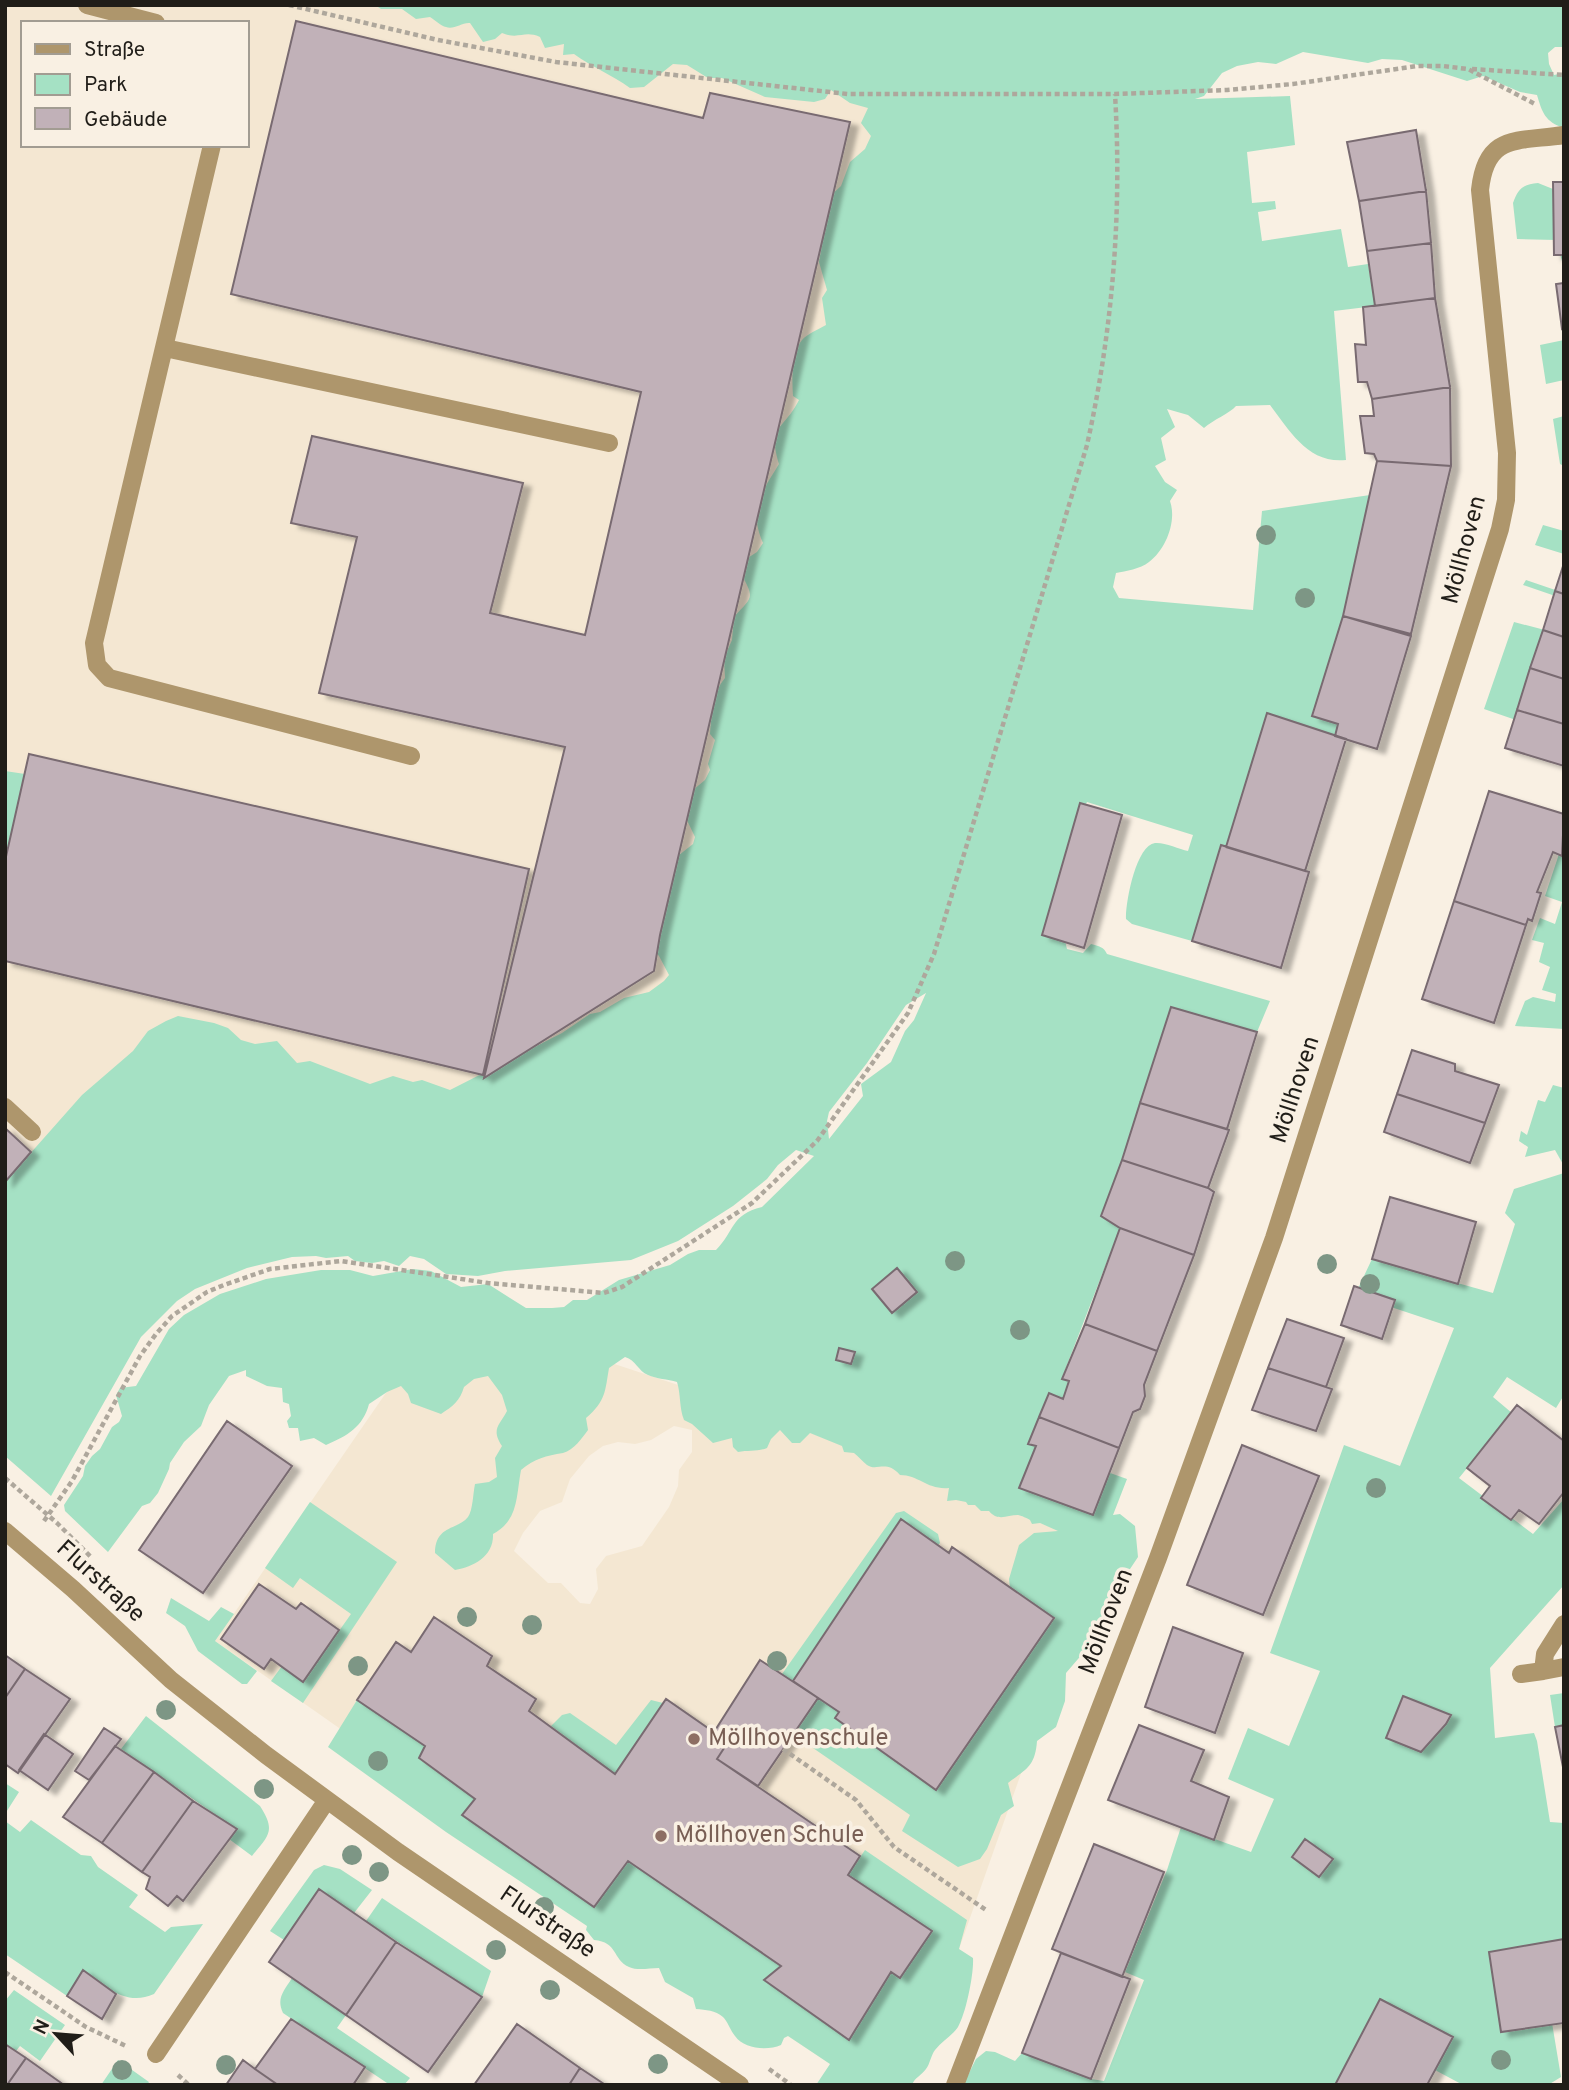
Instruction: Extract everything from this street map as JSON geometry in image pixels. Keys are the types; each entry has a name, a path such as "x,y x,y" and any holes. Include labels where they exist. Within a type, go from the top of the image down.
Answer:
{"street":[{"path":"87,5 148,21"},
{"name":"Möllhoven","path":"955,2085 1158,1558 1274,1238 1500,528 1506,500 1507,453 1480,190 1484,164 1490,154 1506,144 1564,135"},
{"path":"212,147 94,643 96,665 109,678 411,756"},
{"path":"165,348 609,443"},
{"path":"5,1107 32,1132"},
{"name":"Flurstraße","path":"5,1531 171,1680 266,1755 407,1859 740,2085"},
{"path":"1543,1671 1545,1654 1564,1625"},
{"path":"1521,1674 1564,1667"},
{"path":"156,2054 327,1800"}],"path":[{"path":"289,5 438,40 556,62 848,94 1115,94 1227,90 1293,84 1417,66 1564,75"},
{"path":"1468,69 1540,106"},
{"path":"27,1549 72,1480 140,1356 172,1316 207,1292 270,1269 341,1261 488,1283 604,1293 622,1287 752,1203 810,1148 840,1111 908,1013 934,954 1087,445 1104,359 1117,227 1119,155 1115,94"},
{"path":"5,1478 75,1539 99,1566"},
{"path":"783,1749 856,1800 894,1847 1014,1929"},
{"path":"5,1972 86,2027 131,2048 156,2054 189,2085"},
{"path":"758,2062 791,2085"}],"shaded area":[{"path":"5,5 911,5 682,974 499,1099 5,1215"},
{"name":"Möllhovenschule","path":"581,1353 745,1407 1101,1547 959,1949 862,2085 594,1907 215,1641 401,1371","holes":["674,1426 692,1430 692,1452 679,1470 678,1486 669,1507 642,1546 606,1556 596,1569 598,1589 590,1604 580,1603 561,1583 548,1583 514,1551 523,1533 540,1511 562,1502 570,1479 589,1456 603,1446 618,1442 635,1444 651,1440"]}],"green space":[{"path":"375,5 1564,5 1564,47 1555,47 1548,53 1554,75 1564,73 1564,128 1552,123 1545,116 1537,95 1520,92 1483,76 1467,81 1402,60 1382,59 1368,63 1303,52 1276,64 1258,62 1237,66 1222,73 1204,96 1195,99 1290,96 1295,145 1247,152 1252,203 1275,201 1276,209 1258,212 1262,241 1341,229 1348,267 1368,264 1375,306 1334,311 1346,460 1321,457 1301,444 1270,405 1236,406 1204,428 1188,415 1167,409 1175,427 1161,438 1166,460 1155,466 1165,482 1177,490 1170,501 1171,526 1165,542 1155,556 1137,568 1116,573 1113,587 1119,598 1253,610 1262,511 1370,495 1343,616 1312,716 1338,724 1335,736 1267,714 1226,847 1221,845 1192,941 1132,924 1126,919 1133,876 1148,846 1155,843 1188,851 1193,835 1087,802 1084,808 1061,924 1067,949 1083,953 1091,944 1103,948 1107,954 1270,1001 1257,1032 1171,1008 1102,1216 1120,1228 1062,1378 1069,1381 1063,1399 1049,1393 1029,1444 1127,1479 1113,1515 1120,1514 1135,1526 1138,1557 1130,1569 1115,1579 1108,1595 1108,1621 1099,1640 1084,1652 1066,1673 1065,1701 1056,1727 1037,1741 1032,1762 1008,1783 1014,1806 1001,1815 980,1859 958,1867 902,1831 910,1815 800,1739 799,1726 818,1698 839,1712 835,1718 936,1790 1040,1638 1010,1588 1009,1579 1019,1545 1034,1533 1058,1531 1040,1523 1032,1524 1029,1519 1019,1515 999,1517 966,1502 947,1501 949,1488 935,1487 913,1477 900,1475 890,1468 871,1467 854,1453 844,1452 842,1446 810,1433 800,1443 792,1443 780,1430 767,1448 738,1452 733,1447 732,1438 713,1443 684,1420 677,1382 648,1375 629,1358 625,1357 609,1368 604,1395 586,1418 588,1430 571,1449 541,1458 521,1470 515,1506 508,1522 493,1534 490,1548 481,1559 455,1570 435,1553 439,1537 468,1517 475,1484 489,1482 497,1477 495,1458 502,1446 497,1431 507,1411 502,1395 488,1376 474,1379 464,1387 455,1403 441,1414 411,1403 401,1386 369,1404 363,1419 353,1430 326,1445 314,1438 300,1441 298,1428 289,1428 289,1404 283,1402 282,1388 267,1386 246,1376 246,1370 229,1376 209,1405 201,1426 184,1442 170,1463 158,1493 150,1503 142,1506 108,1552 65,1511 64,1505 83,1476 85,1466 122,1416 116,1395 120,1388 136,1386 169,1329 184,1315 220,1294 266,1279 321,1270 350,1270 373,1276 413,1269 431,1271 461,1287 488,1284 526,1308 564,1307 573,1300 587,1300 619,1280 670,1265 688,1254 699,1250 716,1250 738,1219 762,1207 814,1156 796,1150 778,1165 767,1179 733,1206 678,1241 631,1260 505,1271 478,1276 446,1274 424,1259 410,1256 399,1266 384,1261 355,1261 348,1256 316,1256 292,1257 247,1268 195,1289 177,1301 141,1337 51,1496 5,1456 5,1182 82,1095 133,1051 148,1031 178,1016 214,1023 228,1028 241,1040 255,1044 277,1041 297,1063 310,1061 370,1084 393,1076 413,1082 422,1080 450,1090 562,1033 590,1014 600,1012 624,998 649,992 669,975 659,956 646,941 674,859 693,844 695,837 684,814 693,790 705,780 710,770 708,764 715,740 710,734 712,712 717,690 725,678 724,658 732,640 734,617 750,598 749,589 741,574 743,561 757,552 763,543 757,510 763,492 779,464 776,435 799,400 793,396 792,382 798,345 804,338 826,325 822,298 827,290 819,262 830,196 841,186 850,162 865,149 871,136 861,123 868,108 850,103 831,90 825,99 814,102 765,97 722,78 708,78 687,65 673,64 644,87 630,88 574,54 563,55 564,44 545,48 540,37 502,33 495,39 483,42 470,23 449,28 430,17 416,19 402,9 381,9","holes":["926,993 914,1020 905,1031 891,1062 861,1084 863,1096 829,1139 829,1112 867,1063 906,1005"]},
{"path":"1538,183 1553,189 1564,189 1564,268 1556,240 1517,239 1513,203 1522,188"},
{"path":"1564,340 1564,380 1546,384 1540,345"},
{"path":"1564,416 1564,466 1560,464 1553,419"},
{"path":"1543,525 1564,531 1564,554 1535,545"},
{"path":"1526,580 1564,593 1564,599 1523,585"},
{"path":"1514,622 1560,634 1530,725 1484,709"},
{"path":"5,771 25,774 5,861"},
{"path":"1564,839 1564,1029 1515,1026 1525,1001 1533,997 1555,1002 1556,994 1542,990 1550,967 1539,962 1544,943 1532,940 1540,918 1555,924 1562,902 1545,896"},
{"path":"1553,1085 1564,1088 1564,1166 1555,1150 1525,1157 1528,1147 1519,1141 1521,1131 1527,1135 1538,1100 1545,1102"},
{"path":"1564,1173 1564,1395 1556,1408 1507,1377 1493,1397 1512,1413 1459,1478 1533,1534 1564,1499 1564,1585 1490,1668 1495,1738 1534,1733 1550,1822 1564,1823 1564,1939 1489,1952 1501,2031 1552,2023 1561,2077 1548,2085 1463,2085 1435,2070 1452,2037 1380,1999 1335,2085 963,2085 976,2059 986,2051 1015,2061 1022,2053 1091,2079 1104,2081 1144,1980 1125,1972 1167,1870 1181,1827 1251,1852 1274,1799 1228,1779 1248,1728 1289,1746 1320,1671 1270,1653 1344,1445 1400,1466 1454,1328 1355,1295 1372,1259 1493,1293 1515,1224 1505,1213 1514,1189"},
{"path":"310,1502 397,1562 303,1703 271,1681 282,1666 303,1682 351,1614 300,1578 293,1588 265,1568"},
{"path":"904,1511 938,1534 940,1543 937,1546 901,1520 793,1681 782,1674 896,1513"},
{"path":"171,1598 209,1621 221,1607 234,1614 215,1641 257,1671 247,1684 242,1684 198,1651 185,1626 166,1613"},
{"path":"1564,1693 1564,1725 1555,1727 1550,1695"},
{"path":"357,1700 425,1746 419,1759 475,1799 463,1815 594,1907 628,1861 781,1966 764,1980 848,2040 891,1972 900,1977 932,1931 848,1875 865,1850 967,1920 959,1949 973,1958 973,1965 967,2003 958,2027 935,2050 927,2067 912,2085 816,2085 830,2064 788,2036 781,2045 775,2047 756,2048 744,2044 735,2036 723,2017 714,2012 696,2009 693,1998 665,1982 659,1968 636,1969 624,1964 611,1947 602,1941 594,1940 586,1930 587,1926 446,1832 328,1747"},
{"path":"651,1700 663,1703 615,1774 551,1726 562,1715 570,1713 616,1745"},
{"path":"146,1716 260,1806 269,1827 266,1838 252,1856 229,1839 236,1829 121,1749"},
{"path":"5,1783 19,1792 5,1814"},
{"path":"31,1820 81,1855 91,1856 98,1867 138,1895 129,1907 165,1932 171,1927 203,1924 154,1994 134,1998 125,1996 83,1971 67,1996 5,1954 5,1821 20,1832"},
{"path":"324,1865 340,1869 372,1890 354,1913 319,1889 284,1940 270,1931 314,1870"},
{"path":"382,1898 491,1971 482,1997 366,1921"},
{"path":"292,1978 346,2015 337,2028 410,2078 404,2085 390,2085 283,2013 281,1999"},
{"path":"14,1990 65,2025 40,2061 20,2046 16,2051 5,2044 5,2001"},
{"path":"118,2060 149,2082 147,2085 101,2085"}],"building":[{"path":"296,21 703,118 710,93 850,122 660,935 654,971 484,1078 565,747 319,693 357,537 291,523 312,436 523,483 490,613 585,635 641,392 231,294"},
{"path":"1416,130 1426,191 1359,201 1347,142"},
{"path":"1553,182 1564,182 1564,255 1554,255"},
{"path":"1426,191 1431,243 1367,251 1359,201"},
{"path":"1431,243 1435,298 1375,306 1367,251"},
{"path":"1564,283 1564,328 1562,329 1556,284"},
{"path":"1435,298 1450,387 1372,399 1367,382 1358,382 1355,344 1366,345 1363,307"},
{"path":"1450,387 1451,466 1377,461 1374,454 1365,453 1360,416 1374,416 1372,399"},
{"path":"1377,461 1451,466 1411,634 1343,616"},
{"path":"1564,563 1564,594 1555,591"},
{"path":"1555,591 1564,594 1564,637 1543,630"},
{"path":"1343,616 1411,636 1377,749 1335,736 1338,724 1312,716"},
{"path":"1543,630 1564,637 1564,679 1530,668"},
{"path":"1530,668 1564,679 1564,724 1517,710"},
{"path":"1517,710 1564,724 1564,766 1505,748"},
{"path":"1267,713 1346,739 1305,871 1226,847"},
{"path":"29,754 529,869 483,1075 5,961 5,861"},
{"path":"1489,791 1564,814 1562,856 1553,852 1537,892 1541,893 1532,921 1528,919 1526,925 1454,901"},
{"path":"1080,803 1122,815 1084,948 1042,935"},
{"path":"1221,845 1309,872 1281,968 1192,941"},
{"path":"1454,901 1526,925 1494,1023 1422,999"},
{"path":"1171,1007 1257,1032 1227,1129 1140,1103"},
{"path":"1412,1050 1455,1064 1455,1071 1499,1085 1485,1123 1397,1094"},
{"path":"1397,1094 1485,1123 1470,1163 1384,1132"},
{"path":"1140,1103 1229,1130 1208,1188 1122,1160"},
{"path":"5,1128 31,1152 5,1182"},
{"path":"1122,1160 1214,1192 1194,1255 1120,1228 1101,1216"},
{"path":"1390,1197 1476,1222 1458,1284 1372,1259"},
{"path":"1120,1228 1194,1255 1157,1351 1085,1324"},
{"path":"897,1268 917,1292 892,1313 872,1289"},
{"path":"1354,1286 1395,1300 1382,1339 1341,1325"},
{"path":"1287,1319 1344,1338 1326,1387 1268,1368"},
{"path":"1085,1324 1157,1351 1144,1385 1145,1396 1140,1409 1133,1412 1119,1448 1039,1417 1049,1393 1063,1399 1069,1381 1062,1379"},
{"path":"839,1348 855,1352 851,1364 836,1360"},
{"path":"1268,1368 1332,1389 1316,1431 1252,1410"},
{"path":"1517,1405 1564,1441 1564,1492 1539,1524 1519,1510 1511,1520 1481,1498 1490,1486 1467,1468"},
{"path":"1039,1417 1119,1448 1093,1515 1019,1488 1036,1446 1028,1444"},
{"path":"227,1421 292,1466 203,1593 139,1550"},
{"path":"1242,1445 1319,1476 1263,1615 1187,1585"},
{"path":"901,1519 949,1553 952,1547 1054,1618 936,1790 835,1718 839,1712 793,1681"},
{"path":"259,1584 296,1609 301,1603 339,1630 303,1682 271,1659 264,1669 221,1639"},
{"name":"Möllhoven Schule","path":"434,1617 492,1656 487,1666 536,1699 529,1711 615,1774 666,1699 728,1742 717,1759 860,1856 848,1875 932,1931 900,1978 891,1972 849,2040 764,1980 781,1966 628,1861 594,1907 462,1815 475,1799 419,1758 425,1746 357,1700 396,1642 411,1652"},
{"path":"1173,1627 1243,1653 1215,1733 1145,1707"},
{"path":"5,1655 25,1669 5,1698"},
{"path":"760,1660 818,1698 758,1786 717,1759 728,1742 714,1732"},
{"path":"25,1669 70,1699 18,1773 5,1764 5,1698"},
{"path":"1403,1696 1451,1715 1421,1752 1386,1738"},
{"path":"1139,1725 1204,1750 1191,1781 1229,1797 1214,1840 1108,1800"},
{"path":"1564,1725 1564,1772 1555,1727"},
{"path":"104,1728 121,1739 89,1780 75,1771"},
{"path":"44,1734 73,1754 48,1790 19,1770"},
{"path":"115,1746 154,1772 102,1843 63,1817"},
{"path":"154,1772 193,1801 142,1872 102,1843"},
{"path":"193,1801 237,1829 183,1901 177,1896 168,1906 146,1889 150,1877 142,1872"},
{"path":"1305,1839 1333,1859 1319,1877 1292,1857"},
{"path":"1094,1844 1164,1872 1122,1977 1052,1949"},
{"path":"319,1889 396,1942 346,2015 269,1962"},
{"path":"1564,1939 1564,2023 1501,2032 1489,1952"},
{"path":"396,1942 482,1997 428,2072 346,2015"},
{"path":"1061,1953 1130,1979 1091,2079 1022,2053"},
{"path":"83,1970 116,1994 102,2019 67,1996"},
{"path":"1380,1999 1453,2037 1427,2085 1335,2085"},
{"path":"291,2019 365,2067 353,2085 278,2085 255,2069"},
{"path":"517,2024 580,2068 569,2085 474,2085"},
{"path":"5,2044 26,2058 7,2085 5,2085"},
{"path":"26,2058 64,2085 7,2085"},
{"path":"243,2060 255,2069 278,2085 226,2085"},
{"path":"580,2068 604,2084 605,2085 569,2085"}],"place":[{"name":"Möllhovenschule","path":"694,1739"},
{"name":"Möllhoven Schule","path":"661,1836"}]}
